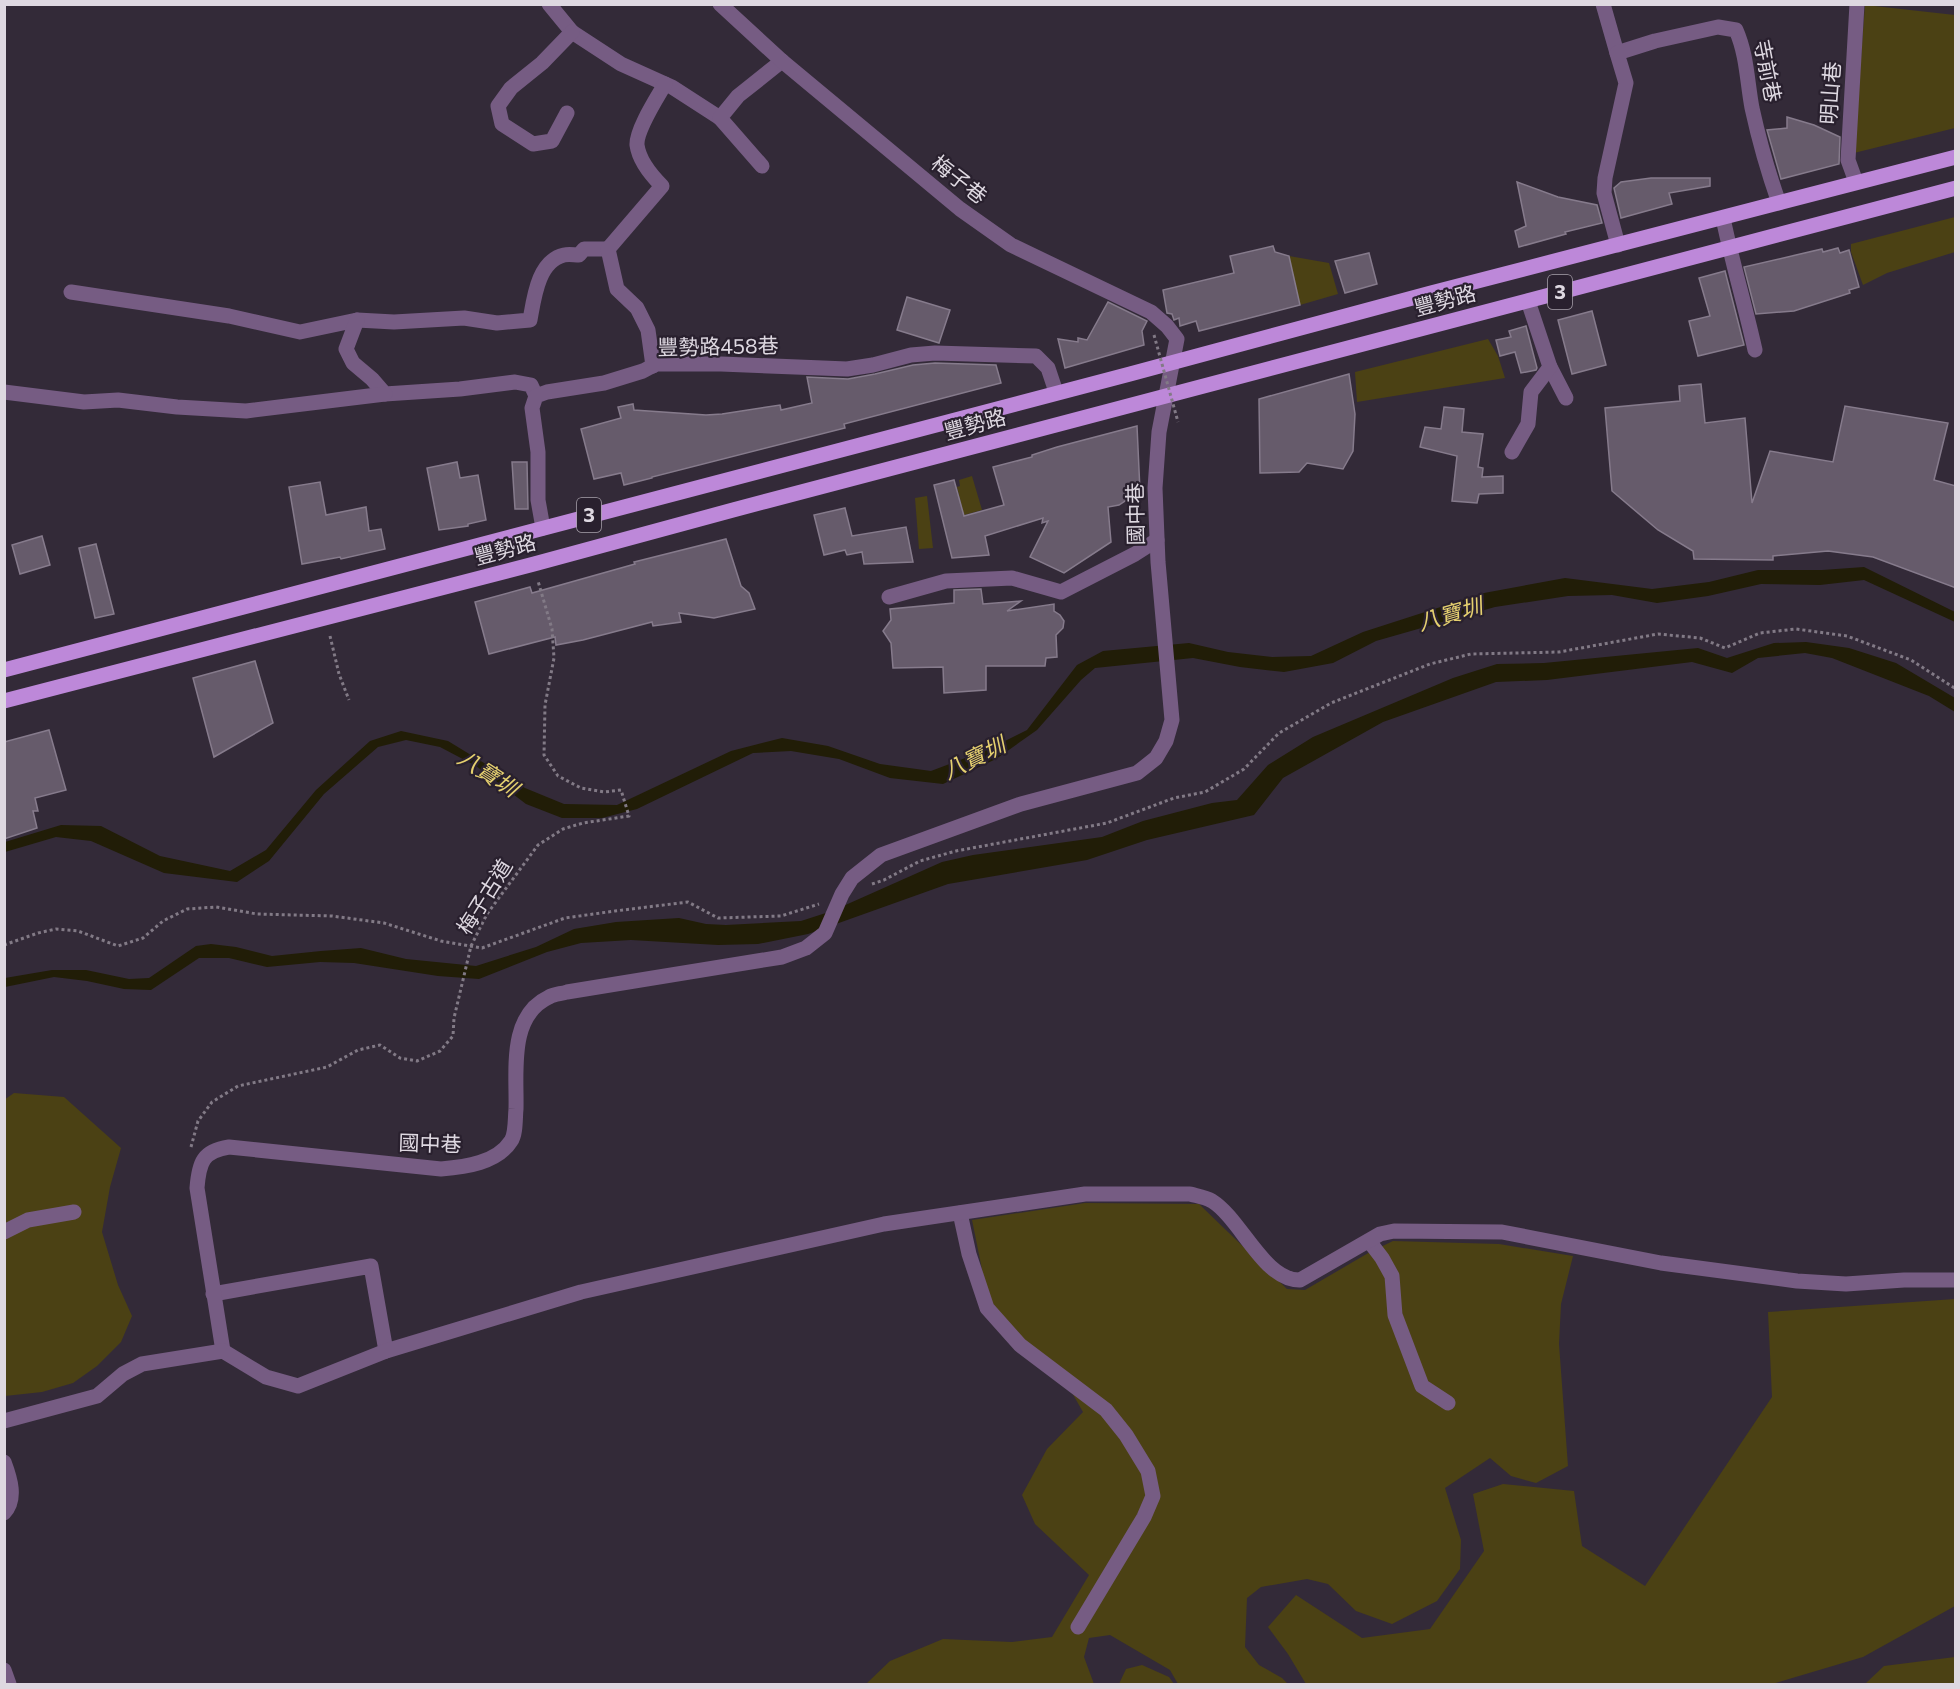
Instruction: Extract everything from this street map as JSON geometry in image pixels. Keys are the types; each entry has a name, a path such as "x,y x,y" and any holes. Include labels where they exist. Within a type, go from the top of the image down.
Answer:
{"main road":[{"name":"豐勢路","path":"4,670 1856,182 1956,158"},
{"name":"豐勢路","path":"4,701 534,564 1956,188"}],"street":[{"path":"549,4 572,32 621,64 665,84 720,118 762,166"},
{"name":"梅子巷","path":"720,4 782,61 960,209 1011,245 1151,312 1167,326 1177,339 1174,362"},
{"path":"1603,4 1626,83 1605,178 1604,193 1618,245"},
{"name":"明山巷","path":"1856,182 1848,160 1857,4"},
{"name":"寺前巷","path":"1617,53 1655,41 1718,27 1736,30 1743,48 1752,108 1768,172 1779,203"},
{"path":"567,113 552,141 533,144 502,124 498,106 511,88 542,63 572,32"},
{"path":"720,118 738,96 782,61"},
{"path":"71,292 229,316 300,332 357,320 394,322 464,318 497,323 530,320 539,279 549,265 563,255 579,255 584,249 608,249 662,186 648,172 637,145 643,122 665,84"},
{"path":"1723,218 1755,350"},
{"path":"608,249 617,289 637,308 648,330 654,366"},
{"path":"1528,301 1550,367 1566,398"},
{"path":"357,320 346,349 353,363 372,378 385,394"},
{"name":"豐勢路458巷","path":"536,396 547,392 604,383 654,366 721,364 847,369 935,352 1032,352 1048,368 1056,393"},
{"name":"國中巷","path":"198,1171 205,1156 215,1149 229,1147 441,1169 470,1167 494,1157 512,1140 518,1043 522,1024 532,1008 549,997 567,992 782,957 806,948 825,933 842,894 852,878 881,855 1021,804 1137,773 1156,758 1166,741 1172,720 1157,540 1155,488 1159,432 1174,362"},
{"path":"1512,452 1528,424 1531,392 1550,367"},
{"path":"4,392 84,402 118,400 177,407 246,411 385,394 460,389 515,382 531,385 536,396 532,408 538,452 538,500 543,528"},
{"path":"889,597 946,581 1012,578 1061,592 1135,554 1157,540"},
{"path":"198,1171 196,1188 224,1351"},
{"path":"4,1421 97,1396 123,1374 142,1364 224,1351 267,1377 297,1386 386,1351 581,1292 884,1224 1085,1194 1197,1196 1213,1201 1269,1265 1290,1280 1300,1280 1380,1234 1502,1232 1661,1263 1797,1281 1846,1284 1956,1280"},
{"path":"4,1232 28,1220 74,1212"},
{"path":"960,1213 969,1254 987,1308 1020,1345 1106,1410 1126,1435 1148,1471 1153,1496 1144,1516 1078,1627"},
{"path":"1369,1241 1392,1276 1395,1315 1422,1386 1448,1403"},
{"path":"213,1294 370,1266 386,1351"},
{"path":"4,1462 11,1480 10,1506 4,1513"},
{"path":"4,1670 9,1684"}],"path":[{"path":"1154,335 1178,422"},
{"name":"梅子古道","path":"198,1171 191,1147 198,1121 212,1102 238,1086 327,1067 357,1050 380,1045 400,1058 417,1061 440,1051 453,1036 454,1018 471,946 487,914 538,845 563,829 583,823 629,816 621,790 604,792 581,788 558,776 544,755 545,705 554,658 552,629 534,564"},
{"path":"330,636 339,674 349,700"}],"shaded area":[{"path":"1865,5 1955,15 1955,128 1854,153"},
{"path":"1955,217 1955,252 1887,273 1863,285 1851,252 1851,244"},
{"path":"1289,256 1329,263 1338,294 1300,305"},
{"path":"1488,339 1498,356 1505,378 1357,402 1355,372"},
{"path":"972,476 982,510 964,515 957,487 960,486 959,480"},
{"path":"927,496 933,548 919,549 915,498"},
{"path":"14,1093 64,1097 121,1148 110,1187 102,1232 118,1285 132,1316 121,1342 97,1366 73,1383 42,1392 5,1396 4,1100"},
{"path":"1085,1203 1199,1204 1287,1289 1305,1290 1393,1241 1499,1244 1573,1256 1561,1304 1559,1344 1568,1466 1536,1483 1511,1476 1490,1458 1445,1488 1461,1540 1460,1569 1437,1601 1392,1624 1356,1611 1328,1584 1307,1579 1261,1587 1247,1598 1245,1647 1259,1665 1288,1684 1178,1684 1170,1670 1110,1635 1089,1638 1084,1657 1094,1684 866,1684 890,1661 943,1639 1012,1642 1052,1637 1089,1575 1035,1524 1022,1495 1047,1449 1083,1412 1071,1391 1022,1355 987,1294 972,1220"},
{"path":"1955,1299 1955,1606 1863,1657 1772,1684 1306,1684 1268,1627 1296,1595 1362,1638 1430,1629 1484,1551 1473,1494 1503,1484 1574,1491 1582,1546 1645,1586 1772,1397 1768,1312"},
{"path":"1955,1657 1955,1684 1865,1684 1884,1666"},
{"path":"1142,1665 1169,1677 1174,1684 1119,1684 1126,1669"}],"water":[{"name":"八寶圳","path":"1864,567 1955,612 1955,622 1864,580 1820,585 1761,584 1708,596 1657,603 1612,595 1568,596 1495,607 1376,641 1333,663 1284,672 1193,658 1095,668 1081,680 1037,730 996,759 943,784 890,778 839,759 791,751 753,753 637,809 602,818 562,818 526,804 476,766 440,747 406,740 378,747 324,794 269,861 237,882 164,873 91,841 56,837 5,852 5,842 61,825 101,826 160,856 230,871 266,850 316,790 370,741 401,731 448,741 525,788 564,804 617,805 731,751 782,738 828,746 880,764 931,771 989,749 1027,730 1077,665 1103,651 1189,643 1228,652 1272,657 1311,656 1363,632 1484,593 1565,578 1652,589 1709,582 1758,570 1822,570"},
{"name":"八寶圳","path":"1806,642 1849,648 1896,663 1955,698 1955,712 1929,696 1832,658 1805,653 1758,658 1732,673 1692,662 1547,680 1496,682 1383,722 1283,778 1254,815 1147,840 1087,860 948,884 808,934 758,944 718,945 631,940 581,943 547,952 479,979 438,976 354,963 320,962 267,967 229,958 199,958 151,990 124,989 54,977 5,987 5,978 52,970 86,970 129,979 149,978 196,946 211,944 236,947 272,956 361,948 406,959 476,966 536,947 574,929 616,922 679,918 706,924 726,925 801,921 832,911 942,862 973,855 1102,837 1143,821 1212,803 1237,800 1268,765 1313,737 1453,678 1497,664 1544,663 1698,648 1727,658 1774,643"}],"building":[{"path":"1787,117 1814,125 1840,137 1839,164 1781,179 1767,130 1787,128"},
{"path":"1651,178 1710,178 1710,186 1669,193 1672,204 1621,218 1614,188 1621,182"},
{"path":"1517,182 1558,197 1597,205 1602,223 1519,247 1515,231 1526,226"},
{"path":"1273,246 1275,252 1289,256 1300,305 1199,331 1196,321 1180,326 1179,318 1174,320 1172,314 1167,313 1163,290 1234,273 1230,256"},
{"path":"1838,248 1840,253 1849,250 1859,287 1849,290 1850,293 1794,311 1756,314 1744,267 1822,249 1823,252"},
{"path":"1369,253 1377,284 1345,293 1335,261"},
{"path":"1725,271 1744,345 1698,356 1689,321 1710,316 1699,278"},
{"path":"907,297 950,310 939,343 897,330"},
{"path":"1108,302 1147,321 1142,331 1144,345 1065,368 1058,339 1078,342 1078,338 1087,340"},
{"path":"1592,311 1606,365 1572,374 1558,320"},
{"path":"1526,326 1537,368 1521,373 1515,352 1500,356 1496,340 1511,337 1509,331"},
{"path":"935,363 996,365 1001,383 844,424 845,428 624,485 621,473 594,479 581,429 621,418 618,407 633,404 634,410 706,415 780,405 781,410 812,403 807,377 848,379 913,365"},
{"path":"1349,374 1355,414 1353,451 1343,469 1307,463 1299,472 1260,473 1259,399"},
{"path":"1701,384 1705,423 1745,418 1752,503 1770,451 1833,462 1845,406 1948,423 1934,480 1956,486 1956,588 1873,557 1828,551 1773,556 1773,560 1694,559 1693,551 1658,530 1612,491 1605,408 1680,401 1679,386"},
{"path":"1444,407 1464,409 1462,432 1483,434 1478,467 1483,468 1482,477 1503,476 1503,493 1479,494 1477,503 1452,501 1457,456 1420,447 1425,427 1441,429"},
{"path":"1137,426 1140,491 1119,505 1108,507 1111,542 1064,573 1030,557 1048,521 1042,523 1043,518 985,536 989,555 952,558 934,485 954,480 964,516 1004,505 993,467"},
{"path":"457,462 460,478 478,475 486,520 468,524 468,526 439,530 427,468"},
{"path":"512,462 527,462 528,509 515,509"},
{"path":"320,482 326,515 366,507 369,531 381,529 385,549 341,559 340,557 302,564 289,487"},
{"path":"845,508 852,536 906,527 913,562 864,564 862,552 847,555 845,550 824,555 814,515"},
{"path":"42,536 50,565 20,574 12,545"},
{"path":"726,539 741,586 749,593 755,609 714,618 679,613 681,622 653,626 652,622 556,645 555,637 489,654 475,602 530,587 532,593 635,564 634,562"},
{"path":"96,544 114,614 95,618 79,548"},
{"path":"981,589 983,604 1021,601 1007,611 1054,604 1054,611 1064,621 1063,628 1056,635 1057,657 1046,658 1045,666 986,666 986,690 944,693 943,667 893,668 891,643 883,631 891,620 890,609 954,603 954,590"},
{"path":"255,661 273,723 214,757 193,678"},
{"path":"49,730 66,790 35,798 38,811 33,811 37,828 4,839 4,742"}]}
